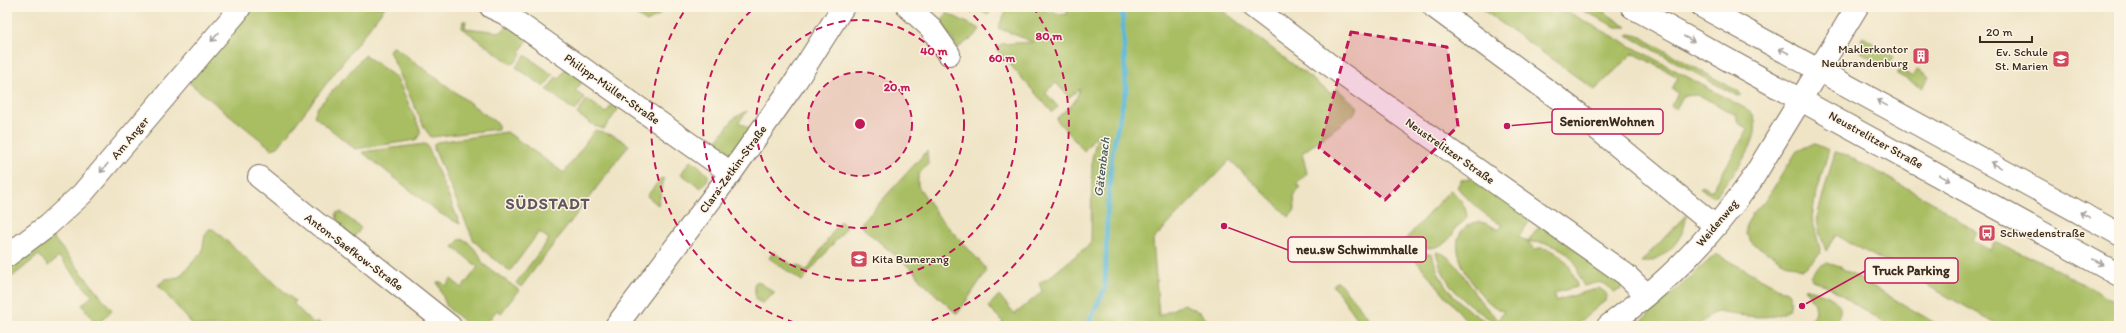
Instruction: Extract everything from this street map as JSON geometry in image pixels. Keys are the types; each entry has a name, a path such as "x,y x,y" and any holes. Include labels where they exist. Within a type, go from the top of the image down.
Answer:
{"street":[{"name":"Am Anger","path":"7,256 48,225 78,198 240,7"},
{"name":"Philipp-Müller-Straße","path":"490,7 504,13 731,173"},
{"name":"Clara-Zetkin-Straße","path":"616,326 731,173 796,81 843,7"},
{"path":"908,7 930,27 949,54"},
{"name":"Neustrelitzer Straße","path":"1253,7 1343,75 1625,274 1646,295"},
{"path":"1434,7 1578,113 1716,226"},
{"name":"Neustrelitzer Straße","path":"1632,7 2119,275"},
{"path":"1703,7 2119,234"},
{"path":"1800,99 1857,7"},
{"name":"Weidenweg","path":"1608,326 1674,271 1716,226 1751,181 1800,99"},
{"name":"Anton-Saefkow-Straße","path":"259,177 319,225 337,236 450,326"}],"highlighted area":[{"path":"1351,32 1447,47 1458,126 1385,200 1319,148"}],"green space":[{"path":"252,7 385,7 278,147 272,149 187,81"},
{"path":"624,7 664,7 659,15 647,22"},
{"path":"973,7 993,7 988,15"},
{"path":"1008,7 1028,7 1067,15 1067,7 1224,7 1222,10 1330,93 1337,89 1358,107 1353,115 1302,153 1307,173 1297,184 1300,188 1294,194 1295,210 1289,217 1230,160 1153,240 1159,316 1184,304 1201,313 1212,326 999,326 1003,322 988,307 999,295 1015,314 1042,292 1039,282 1046,280 1091,243 1092,158 1098,133 1084,151 1056,119 1075,101 1080,89 1069,97 1056,83 1045,92 1058,107 1052,112 996,49 1001,44 1033,42 998,28"},
{"path":"1479,7 1559,7 1750,111 1755,121 1755,132 1745,156 1714,197 1700,188 1702,186 1712,191 1748,129 1738,123 1736,115 1699,95 1683,96 1676,109 1671,106 1678,93 1672,89 1678,77 1633,53 1595,90"},
{"path":"1576,7 1596,7 1627,27 1616,27"},
{"path":"947,13 980,29 976,35 958,48 940,23"},
{"path":"463,21 466,21 465,28 501,32 507,26 530,37 520,51 522,53 515,63 511,64 462,28"},
{"path":"1630,34 1639,36 1739,92 1741,95 1737,96 1627,35"},
{"path":"1862,36 1894,57 1887,68 1861,52"},
{"path":"392,47 396,48 498,124 498,129 431,137 425,129 389,51"},
{"path":"365,55 397,78 420,129 420,134 416,140 355,149 314,116 317,108"},
{"path":"525,55 553,75 544,87 516,67"},
{"path":"568,64 586,77 575,91 585,98 575,111 547,90 556,77 559,79"},
{"path":"1900,70 1913,77 1917,70 1929,77 1922,88 1897,74"},
{"path":"587,99 606,113 616,99 622,104 604,129 595,126 577,114"},
{"path":"747,111 739,122 751,130 733,154 715,143 734,118"},
{"path":"595,130 615,136 629,145 521,287 516,283 549,239 539,232 510,271 489,255 474,241 434,149 434,144 437,142 507,132 564,173"},
{"path":"425,144 427,145 460,224 439,213 362,152"},
{"path":"1815,144 1829,150 1816,192 1812,218 1821,253 1805,268 1801,269 1785,263 1752,243 1746,234 1746,225 1753,213 1767,198 1797,151 1805,146"},
{"path":"927,151 928,165 918,175 918,186 939,217 985,267 986,272 958,313 956,313 921,281 916,273 863,228 861,223"},
{"path":"1835,152 1847,155 1939,206 1977,233 1973,241 1990,250 1994,242 2050,266 2119,304 2119,326 2001,326 1836,235 1826,251 1819,231 1817,217"},
{"path":"690,161 696,163 708,175 708,179 701,188 681,174"},
{"path":"661,178 664,179 658,205 647,196"},
{"path":"1477,178 1530,215 1529,222 1519,237 1528,242 1535,250 1543,248 1553,251 1563,258 1570,267 1577,284 1576,287 1554,293 1555,301 1599,288 1606,293 1606,300 1575,326 1500,326 1500,323 1486,316 1463,299 1446,278 1436,252 1443,254 1455,264 1479,299 1498,320 1504,311 1496,308 1475,287 1466,273 1460,258 1458,243 1462,231 1476,222 1492,226 1498,230 1503,226 1478,209 1457,187 1461,180"},
{"path":"1450,190 1462,202 1467,214 1467,218 1455,229 1451,237 1440,245 1428,248 1414,247 1402,243"},
{"path":"341,212 361,228 351,241 340,232 336,213"},
{"path":"1686,215 1683,231 1672,247 1658,258 1641,262"},
{"path":"840,221 847,227 802,281 769,258 773,252 795,267 797,265 807,271"},
{"path":"1544,227 1623,285 1621,289 1614,293 1607,285 1601,283 1594,283 1584,286 1575,263 1566,253 1548,244 1528,242 1537,229"},
{"path":"209,229 213,229 295,301 294,304 314,324 317,321 323,326 194,326 158,285 166,279 179,277 202,252 205,235"},
{"path":"47,230 112,310 97,325 82,305 92,296 59,257 48,266 39,255 7,281 7,261"},
{"path":"461,238 468,242 479,254 483,264 519,290 501,313 497,310 484,326 469,326 447,307 437,282 441,282 446,286 451,279 462,288 478,267 453,247"},
{"path":"1432,253 1440,277 1455,297 1473,313 1496,326 1471,326 1413,257"},
{"path":"1716,254 1788,293 1790,304 1786,311 1777,315 1764,317 1717,312 1710,315 1698,326 1636,326"},
{"path":"1827,263 1840,267 1940,326 1888,326 1828,286 1812,280 1811,277 1819,266"},
{"path":"757,281 774,292 774,294 762,303 756,300 754,284"},
{"path":"1338,281 1372,322 1368,326 1363,326 1333,285"},
{"path":"1804,288 1828,296 1835,300 1839,305 1840,311 1837,318 1830,326 1819,326 1815,324 1813,326 1805,326 1816,312 1815,304"}],"waterway":[{"name":"Gätenbach","path":"1087,326 1105,288 1107,217 1112,153 1126,90 1122,7"}],"place":[{"name":"Maklerkontor Neubrandenburg","path":"1921,56"},
{"name":"Ev. Schule St. Marien","path":"2061,59"},
{"name":"SeniorenWohnen","path":"1507,126"},
{"name":"neu.sw Schwimmhalle","path":"1224,226"},
{"name":"Schwedenstraße","path":"1987,233"},
{"name":"Kita Bumerang","path":"859,259"},
{"name":"Truck Parking","path":"1802,306"}],"district":[{"name":"SÜDSTADT","path":"548,203"}]}
